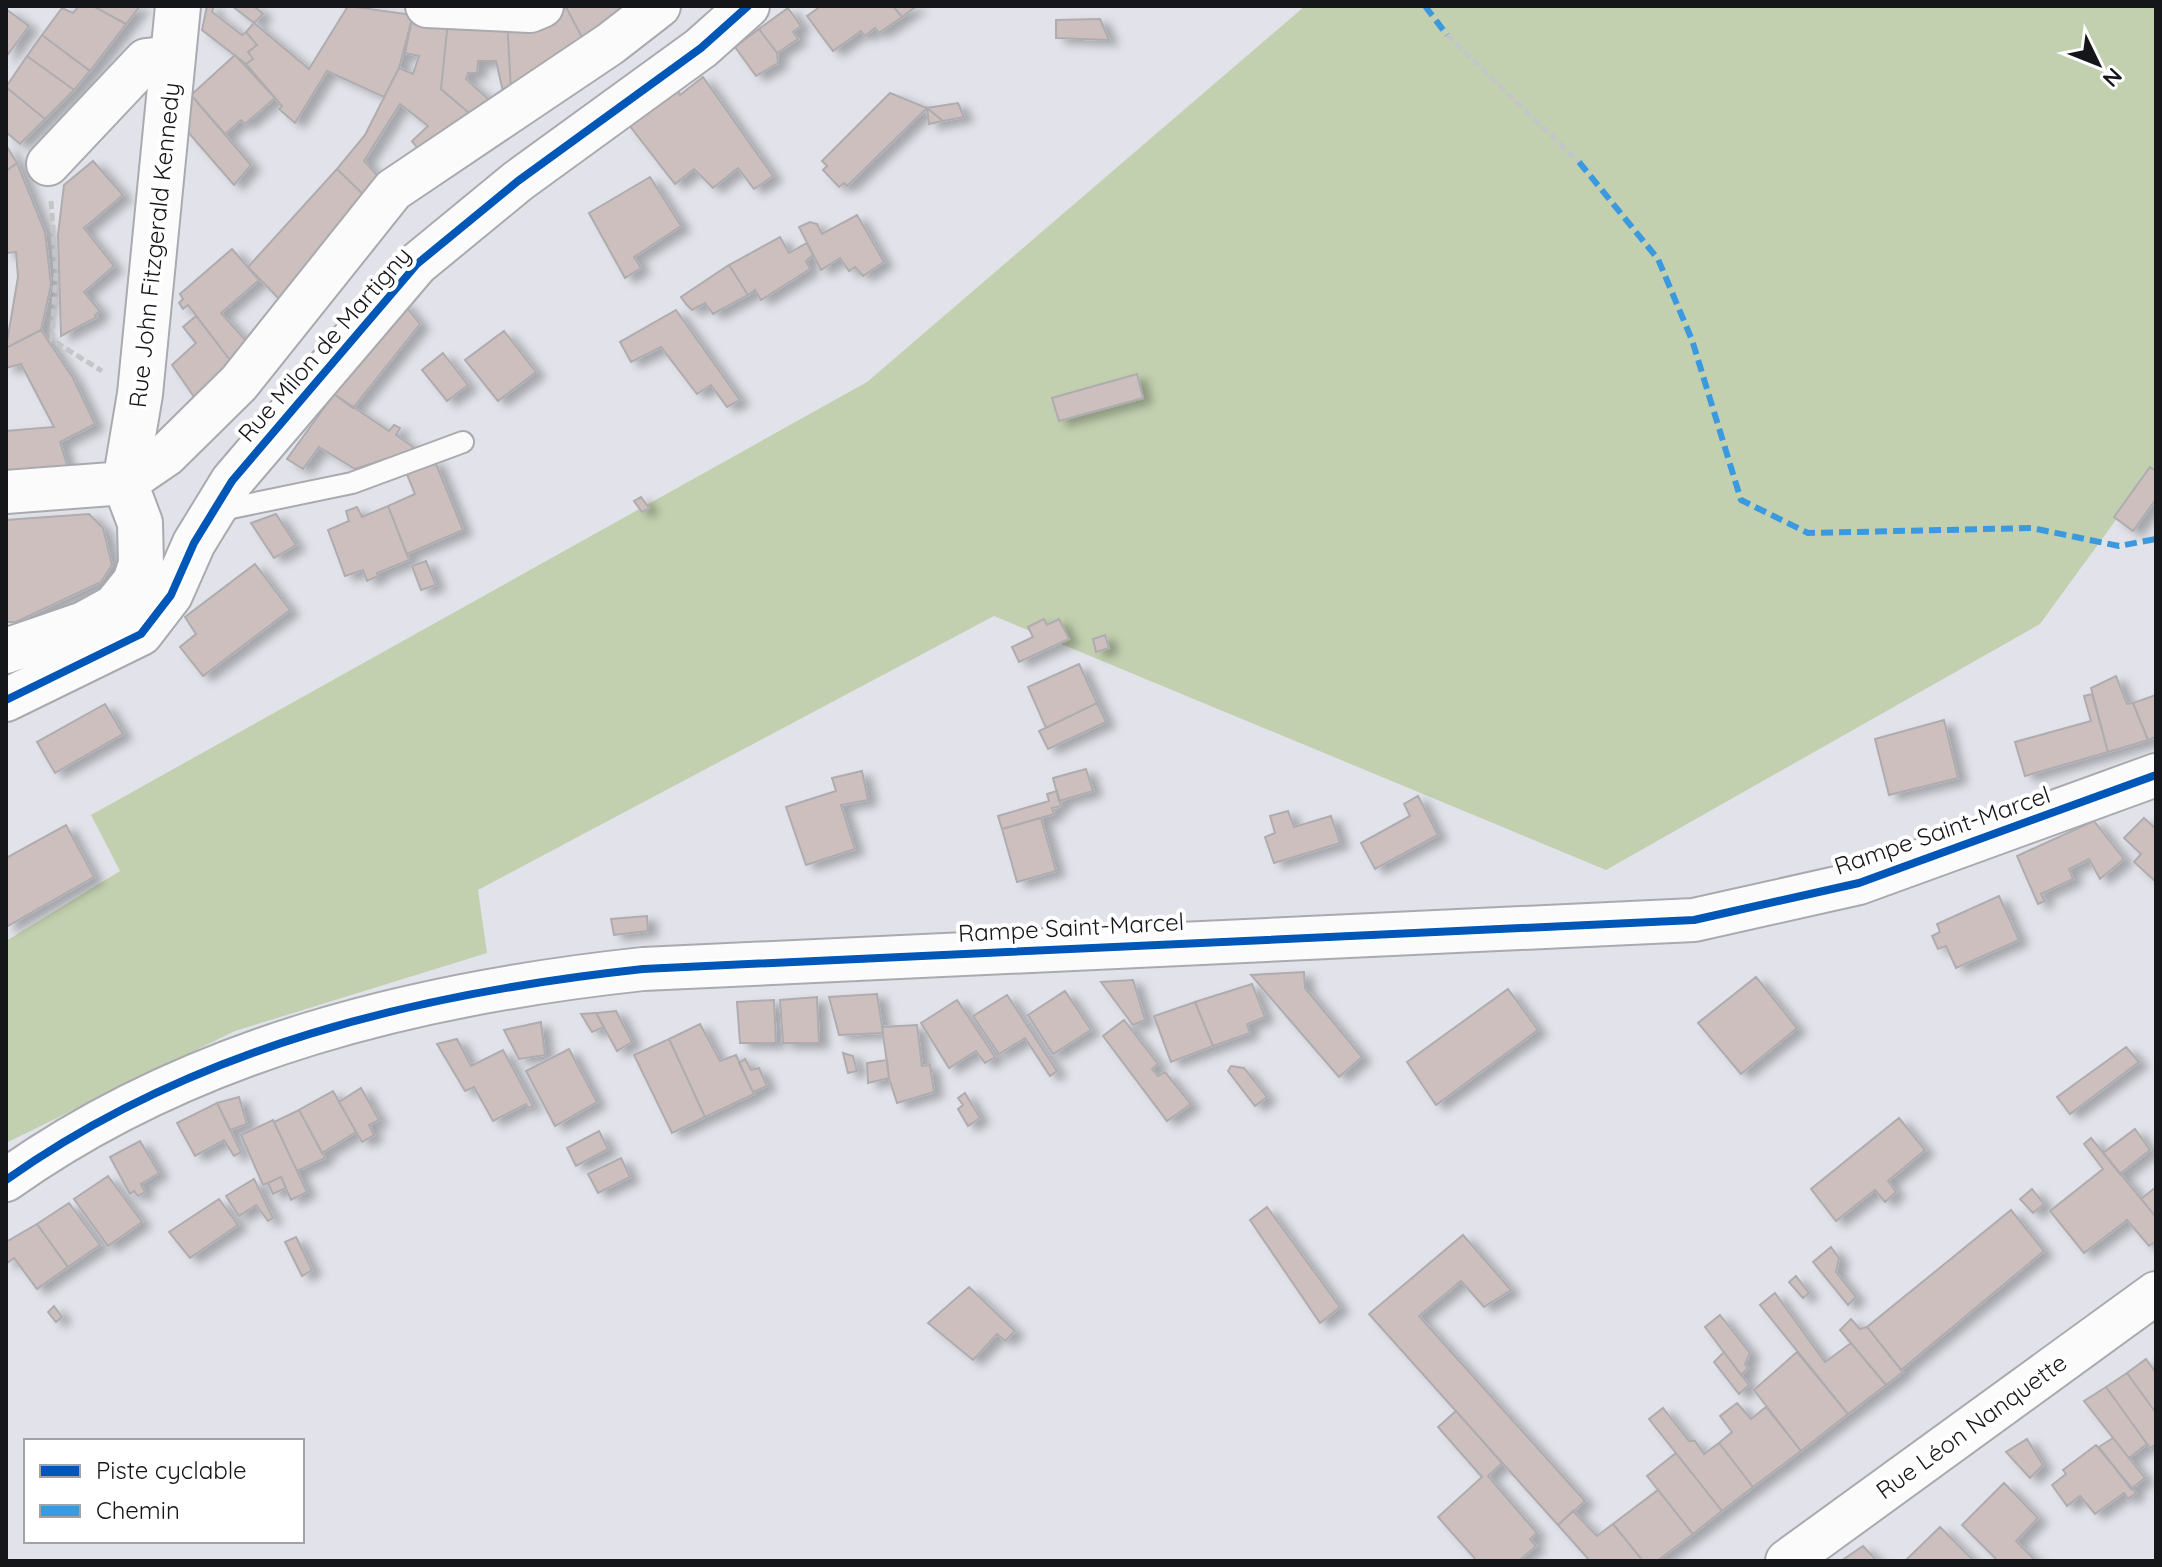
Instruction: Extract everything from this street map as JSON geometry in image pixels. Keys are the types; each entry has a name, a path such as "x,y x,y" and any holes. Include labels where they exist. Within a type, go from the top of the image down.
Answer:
{"street":[{"name":"Rue John Fitzgerald Kennedy","path":"125,483 140,394 178,6"},
{"path":"427,6 530,11 542,6"},
{"path":"6,492 125,483 166,455 239,383 393,190 610,44 659,6"},
{"name":"Rue Milon de Martigny","path":"6,700 141,634 171,595 212,512 260,446 417,264 518,181 701,48 748,6"},
{"path":"48,164 146,60 172,57"},
{"path":"6,651 84,624 125,598 141,564 142,547 140,523 125,483"},
{"name":"Rampe Saint-Marcel","path":"7,1179 104,1120 160,1091 289,1039 378,1013 501,987 643,969 1694,920 1859,883 2156,775"},
{"name":"Rue Léon Nanquette","path":"1787,1561 2156,1293"}],"lane":[{"path":"212,512 352,483 463,442"}],"path":[{"path":"1447,35 1579,162"},
{"path":"48,164 56,272 52,340 140,394"}],"green space":[{"path":"1305,6 2156,6 2156,465 2040,624 1606,870 994,616 478,890 487,953 235,1031 6,1143 6,941 120,871 91,815 867,382"}],"building":[{"path":"79,6 93,6 126,24 90,71 42,35 62,8 73,13"},
{"path":"93,6 140,6 126,24"},
{"path":"207,6 214,6 212,12 242,35 246,32 257,45 248,52 253,59 246,64 202,30"},
{"path":"232,6 254,6 263,14 254,23"},
{"path":"348,6 413,15 399,68 384,97 327,71 295,123 279,109 282,106 246,64 253,59 248,52 257,45 246,32 254,23 309,69"},
{"path":"633,6 586,45 566,7"},
{"path":"821,6 893,6 902,17 879,33 875,28 865,36 861,31 833,51 807,16"},
{"path":"893,6 917,6 902,17"},
{"path":"566,7 586,45 511,90 507,20 542,18"},
{"path":"788,8 801,26 793,32 798,39 777,53 759,29"},
{"path":"6,9 29,26 6,57"},
{"path":"413,15 448,21 441,89 476,119 422,154 412,141 428,126 400,104 364,161 378,176 366,197 337,169 365,135 399,68 413,74 419,56 405,53"},
{"path":"1100,19 1109,40 1056,38 1056,20"},
{"path":"507,20 511,90 505,100 496,61 478,61 477,73 468,73 466,79 496,106 476,119 441,89 448,21"},
{"path":"759,29 777,53 778,63 756,76 735,47"},
{"path":"42,35 90,71 74,90 27,56"},
{"path":"235,55 275,98 245,124 241,120 225,134 191,95"},
{"path":"27,56 74,90 45,119 6,87"},
{"path":"703,77 773,176 754,189 738,168 713,188 694,169 675,184 629,125 677,90 680,95"},
{"path":"6,87 45,119 20,144 6,132"},
{"path":"890,93 927,108 847,186 844,183 839,187 823,170 827,166 822,161"},
{"path":"191,95 251,165 234,185 187,131"},
{"path":"958,103 964,117 943,121 927,108"},
{"path":"927,108 943,121 929,124"},
{"path":"6,145 17,163 6,171"},
{"path":"93,161 123,195 84,228 114,266 84,292 100,311 95,315 97,317 61,336 58,235 64,185"},
{"path":"17,163 45,232 51,285 41,330 6,348 18,277 16,252 6,253 6,171"},
{"path":"337,169 366,197 284,304 248,267"},
{"path":"650,177 681,226 634,257 641,268 625,278 589,213"},
{"path":"857,215 884,262 863,276 855,267 849,271 840,258 821,270 799,227 810,222 817,224 822,234"},
{"path":"780,237 789,253 807,243 813,255 806,261 810,269 761,300 755,290 748,295 729,265"},
{"path":"232,249 259,280 221,313 250,345 233,364 188,305 183,309 179,303 183,299 180,294"},
{"path":"729,265 748,295 713,314 705,303 692,310 681,297"},
{"path":"401,300 420,324 353,408 334,394 334,383"},
{"path":"676,310 740,400 727,407 711,385 697,394 661,347 631,362 620,342"},
{"path":"196,316 233,364 199,404 172,365 196,343 183,327"},
{"path":"41,330 73,378 95,424 60,442 68,468 6,476 6,431 54,427 21,364 6,368 6,348"},
{"path":"504,331 536,372 498,401 465,360"},
{"path":"443,353 468,385 447,401 422,370"},
{"path":"1137,374 1143,398 1059,421 1052,398"},
{"path":"334,394 389,431 394,425 400,428 396,435 416,449 355,469 319,447 303,469 287,459"},
{"path":"434,459 463,530 407,554 388,506 415,494 406,472"},
{"path":"2150,467 2156,471 2156,499 2133,531 2114,517"},
{"path":"641,497 649,508 642,512 634,501"},
{"path":"388,506 409,560 377,573 378,576 367,581 363,570 345,576 328,530 349,521 346,511 357,507 362,517"},
{"path":"89,514 103,528 112,565 101,582 16,622 6,622 6,520"},
{"path":"276,514 296,545 274,558 251,523"},
{"path":"426,561 436,585 421,590 412,566"},
{"path":"255,564 290,610 203,676 180,647 196,634 185,617"},
{"path":"1044,619 1047,625 1059,619 1069,639 1019,662 1012,647 1033,637 1028,627"},
{"path":"1105,635 1109,648 1096,652 1093,639"},
{"path":"1079,664 1097,703 1046,728 1028,687"},
{"path":"2116,676 2127,704 2133,703 2148,740 2108,752 2091,688"},
{"path":"2092,694 2108,752 2025,776 2015,742 2091,721 2084,696"},
{"path":"2156,695 2156,737 2148,740 2133,703"},
{"path":"1097,703 1106,722 1048,749 1039,731"},
{"path":"105,704 123,734 55,773 37,742"},
{"path":"1944,720 1958,778 1889,795 1875,739"},
{"path":"1086,769 1093,791 1059,801 1053,778"},
{"path":"862,771 868,800 841,805 855,849 806,865 786,807 836,791 832,778"},
{"path":"1057,791 1061,806 1052,808 1054,814 1002,829 998,816 1049,801 1047,794"},
{"path":"1418,796 1438,835 1375,869 1361,843 1410,816 1404,804"},
{"path":"1288,811 1294,827 1331,816 1340,843 1274,863 1265,837 1275,833 1270,816"},
{"path":"1041,818 1056,871 1017,882 1002,829"},
{"path":"2144,818 2156,829 2156,882 2134,862 2141,854 2124,838"},
{"path":"2094,821 2124,859 2100,879 2089,859 2069,869 2073,879 2041,894 2045,901 2038,904 2017,856"},
{"path":"66,825 94,877 6,927 6,858"},
{"path":"1999,896 2019,940 1956,968 1946,946 1938,949 1932,936 1940,932 1937,924"},
{"path":"647,916 648,931 614,935 611,919"},
{"path":"1304,972 1305,988 1362,1057 1339,1077 1251,975"},
{"path":"1756,977 1797,1028 1741,1074 1698,1023"},
{"path":"1133,980 1145,1020 1133,1025 1101,982"},
{"path":"1252,984 1265,1017 1247,1024 1250,1033 1213,1046 1195,1002"},
{"path":"1508,989 1538,1030 1436,1105 1407,1062"},
{"path":"1065,991 1091,1030 1053,1054 1028,1015"},
{"path":"877,994 883,1033 839,1035 829,997"},
{"path":"1007,995 1057,1071 1050,1076 1025,1038 999,1054 973,1016"},
{"path":"817,997 819,1043 783,1043 780,1000"},
{"path":"774,1000 776,1043 740,1043 737,1002"},
{"path":"957,1000 995,1057 985,1063 976,1051 949,1068 921,1023"},
{"path":"1195,1002 1213,1046 1171,1062 1154,1016"},
{"path":"616,1011 632,1042 617,1051 596,1013"},
{"path":"596,1013 604,1027 592,1032 581,1014"},
{"path":"1124,1020 1158,1064 1152,1069 1158,1076 1165,1072 1191,1104 1167,1121 1103,1036"},
{"path":"541,1022 545,1055 519,1059 504,1030"},
{"path":"700,1024 720,1061 736,1055 754,1094 705,1117 669,1039"},
{"path":"917,1025 922,1066 930,1065 934,1092 897,1103 889,1078 882,1027"},
{"path":"457,1039 471,1066 503,1050 533,1106 528,1108 526,1104 493,1121 474,1087 465,1091 437,1044"},
{"path":"669,1039 705,1117 672,1133 634,1055"},
{"path":"2126,1047 2139,1062 2070,1114 2057,1097"},
{"path":"569,1049 597,1102 555,1126 526,1071"},
{"path":"843,1053 853,1056 857,1071 848,1073"},
{"path":"745,1059 751,1070 759,1068 767,1086 753,1092 739,1063"},
{"path":"887,1060 889,1078 868,1083 867,1063"},
{"path":"1231,1066 1244,1068 1267,1097 1255,1106 1228,1071"},
{"path":"361,1088 379,1120 369,1125 374,1135 362,1142 339,1102"},
{"path":"333,1091 356,1132 322,1153 299,1110"},
{"path":"965,1093 980,1118 968,1126 958,1109 963,1105 958,1098"},
{"path":"239,1097 247,1124 230,1130 217,1103"},
{"path":"217,1103 241,1152 234,1156 224,1140 195,1156 177,1123"},
{"path":"299,1110 325,1158 297,1171 274,1122"},
{"path":"1899,1118 1925,1150 1888,1181 1896,1192 1885,1202 1875,1190 1836,1221 1811,1189"},
{"path":"273,1120 307,1192 291,1200 281,1177 263,1185 241,1135"},
{"path":"2135,1129 2150,1150 2120,1174 2103,1153"},
{"path":"599,1131 608,1149 576,1166 567,1148"},
{"path":"2091,1138 2156,1217 2156,1241 2149,1246 2127,1220 2084,1253 2050,1211 2103,1169 2084,1144"},
{"path":"140,1141 159,1173 141,1184 145,1192 138,1196 134,1191 130,1194 110,1157"},
{"path":"621,1158 630,1177 598,1193 588,1174"},
{"path":"108,1176 142,1222 108,1246 74,1199"},
{"path":"281,1177 286,1188 273,1194 268,1183"},
{"path":"254,1179 273,1218 268,1221 256,1205 239,1216 226,1196"},
{"path":"2156,1187 2156,1217 2141,1199"},
{"path":"2032,1189 2044,1204 2033,1213 2020,1199"},
{"path":"219,1199 238,1225 190,1258 169,1232"},
{"path":"69,1203 100,1245 68,1267 37,1224"},
{"path":"1267,1207 1340,1307 1320,1323 1250,1220"},
{"path":"2011,1210 2044,1251 1901,1370 1867,1327"},
{"path":"37,1224 68,1267 37,1289 14,1258 6,1264 6,1242"},
{"path":"1463,1235 1511,1290 1484,1307 1461,1281 1419,1316 1585,1501 1558,1525 1369,1314"},
{"path":"296,1237 312,1270 302,1276 285,1242"},
{"path":"1831,1247 1839,1258 1836,1272 1856,1297 1848,1305 1813,1262"},
{"path":"1796,1276 1809,1293 1803,1298 1789,1282"},
{"path":"969,1287 1015,1331 1005,1341 997,1334 973,1360 928,1323"},
{"path":"1775,1293 1825,1362 1851,1343 1886,1385 1848,1414 1760,1305"},
{"path":"54,1306 62,1317 56,1322 48,1312"},
{"path":"1720,1315 1750,1353 1745,1364 1748,1368 1741,1375 1705,1327"},
{"path":"1851,1319 1860,1329 1867,1327 1903,1372 1886,1385 1840,1330"},
{"path":"1724,1352 1749,1385 1739,1394 1714,1362"},
{"path":"1797,1352 1848,1414 1801,1451 1754,1390"},
{"path":"2146,1359 2156,1373 2156,1413 2127,1373"},
{"path":"2127,1373 2156,1413 2156,1444 2150,1448 2106,1387"},
{"path":"2106,1387 2147,1444 2129,1458 2084,1401"},
{"path":"1737,1403 1751,1419 1766,1407 1801,1451 1753,1487 1719,1443 1732,1432 1720,1416"},
{"path":"1663,1408 1689,1441 1695,1441 1704,1454 1719,1443 1753,1487 1722,1511 1649,1419"},
{"path":"1456,1411 1502,1463 1488,1476 1537,1533 1530,1539 1536,1546 1519,1561 1477,1561 1438,1517 1482,1477 1438,1427"},
{"path":"2113,1438 2145,1478 2131,1489 2099,1447"},
{"path":"2027,1439 2043,1465 2030,1478 2006,1452"},
{"path":"2096,1445 2136,1493 2128,1499 2124,1493 2095,1514 2080,1496 2067,1506 2052,1485 2066,1474 2063,1470"},
{"path":"1676,1453 1722,1511 1693,1534 1647,1476"},
{"path":"2004,1483 2038,1518 2016,1541 2036,1561 1998,1561 1962,1525"},
{"path":"1658,1490 1693,1534 1657,1561 1643,1561 1613,1524"},
{"path":"1573,1511 1597,1536 1613,1524 1643,1561 1590,1561 1558,1525"},
{"path":"1940,1527 1974,1561 1905,1561"},
{"path":"1863,1546 1877,1561 1841,1561"}],"marked path":[{"path":"1425,6 1447,35"},
{"path":"1579,162 1658,259 1692,340 1741,500 1808,533 2032,528 2119,546 2156,539"}],"cycle path":[{"path":"6,700 141,634 171,595 194,543 232,481 417,264 518,181 701,48 748,6"},
{"path":"6,1180 78,1134 153,1094 231,1061 392,1011 475,993 643,969 1694,920 1859,883 2156,775"}]}
